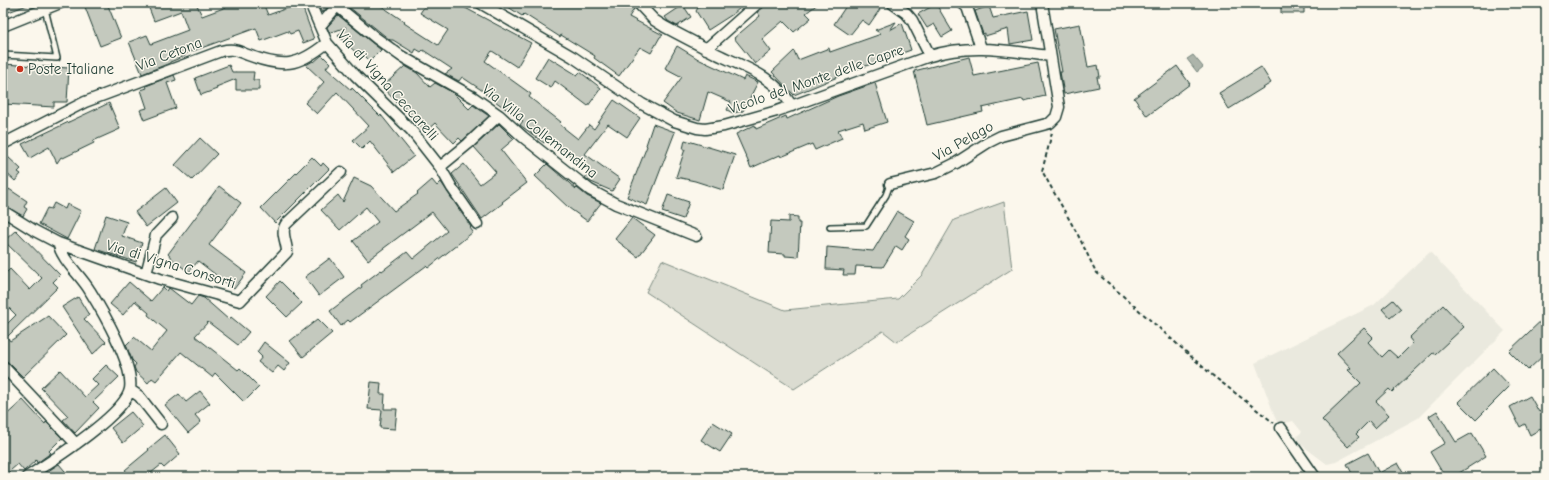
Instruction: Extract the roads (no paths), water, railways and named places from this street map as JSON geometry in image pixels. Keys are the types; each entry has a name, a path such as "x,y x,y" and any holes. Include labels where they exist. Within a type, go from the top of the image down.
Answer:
{"street":[{"name":"Via di Vigna Ceccarelli","path":"310,3 327,43 355,75 411,130 440,167 452,188 477,224"},
{"name":"Vicolo del Monte delle Capre","path":"480,3 573,57 642,104 664,116 697,128 715,128 765,115 930,56 952,50 981,48 1050,56"},
{"path":"638,3 659,24 770,81 780,90 792,106"},
{"path":"706,49 758,3"},
{"path":"892,3 906,13 912,20 930,56"},
{"path":"962,3 967,7 981,48"},
{"path":"1042,3 1050,56"},
{"path":"3,26 53,5"},
{"name":"Via Villa Collemandina","path":"320,26 337,6 376,38 402,56 473,97 499,115 528,142 590,190 616,204 696,236"},
{"name":"Via Cetona","path":"3,144 86,102 221,51 238,50 262,61 277,64 291,64 313,54 327,43"},
{"name":"Via Pelago","path":"890,184 924,177 946,169 987,143 1001,136 1047,124 1056,118 1059,107 1050,56"},
{"path":"440,167 468,144 499,115"},
{"name":"Via di Vigna Consorti","path":"3,211 58,243 146,274 240,302 287,252 283,231 286,224 341,172"},
{"path":"146,274 156,235 172,218"},
{"path":"27,477 76,444 116,410 124,401 130,390 130,376 115,336 89,289 67,261 58,243"},
{"path":"3,366 76,444"},
{"path":"130,390 139,396 162,424"},
{"path":"1281,428 1315,477"}],"lane":[{"path":"3,55 57,58 53,5"},
{"path":"830,227 866,226 886,195 890,184"}],"place":[{"name":"Poste Italiane","path":"20,69"}]}
